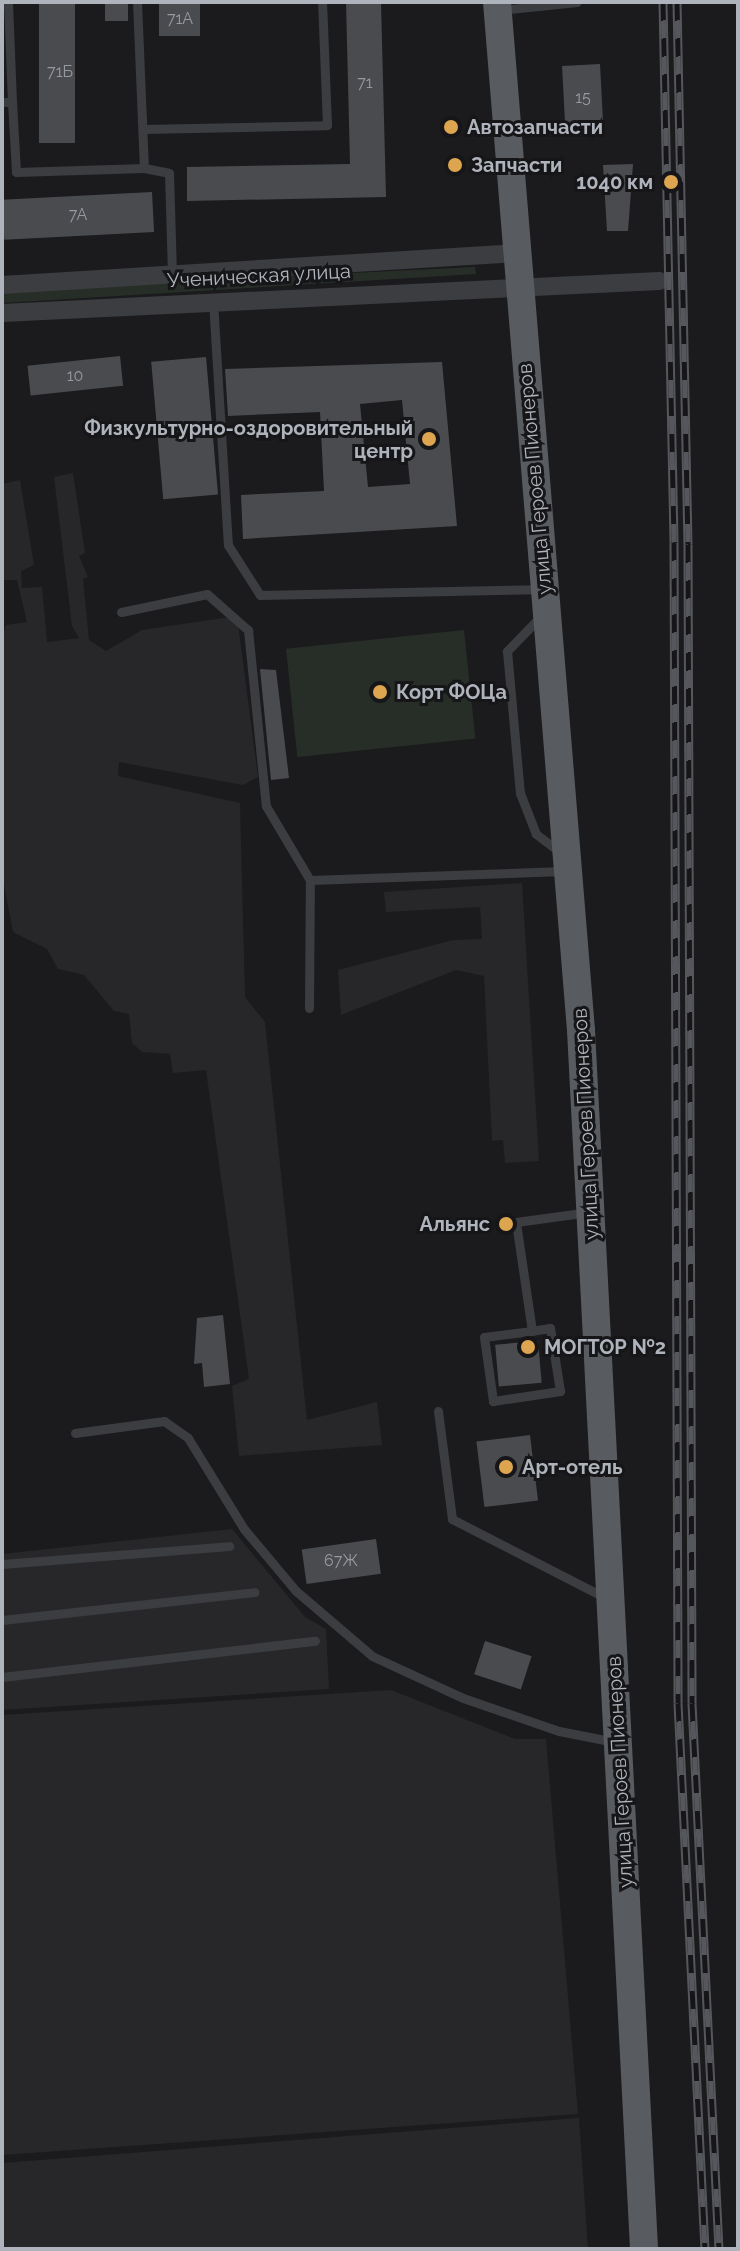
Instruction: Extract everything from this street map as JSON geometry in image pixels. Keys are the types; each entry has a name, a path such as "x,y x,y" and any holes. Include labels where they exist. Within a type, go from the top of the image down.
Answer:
{"main road":[{"name":"улица Героев Пионеров","path":"497,6 568,864 592,1211 644,2249"}],"street":[{"name":"Ученическая улица","path":"2,285 517,253"},
{"name":"Ученическая улица","path":"2,313 519,284 659,281"}],"lane":[{"path":"8,2 7,102 16,172 144,168 169,173 172,274"},
{"path":"137,2 144,168"},
{"path":"143,129 327,125 322,2"},
{"path":"497,6 577,2"},
{"path":"213,301 228,545 260,595 545,600"},
{"path":"121,612 207,594 248,630 266,806 310,880 309,1008"},
{"path":"545,600 507,651 520,793 536,834 568,864"},
{"path":"310,880 568,864"},
{"path":"532,1331 516,1222 592,1211"},
{"path":"550,1328 560,1391 493,1401 484,1337 532,1331 550,1328"},
{"path":"438,1411 452,1519 612,1602"},
{"path":"75,1433 164,1421 188,1438 244,1529 296,1591 372,1656 477,1703 559,1731 619,1743"},
{"path":"2,1564 229,1546"},
{"path":"2,1620 254,1592"},
{"path":"2,1677 315,1641"}],"shaded area":[{"path":"475,267 476,274 2,303 2,290"},
{"path":"73,473 85,553 79,556 88,577 83,579 89,640 106,651 142,630 237,616 258,777 243,785 119,762 118,776 240,803 245,997 265,1022 307,1420 377,1402 382,1445 239,1456 232,1386 249,1379 206,1070 173,1073 170,1054 142,1052 132,1043 129,1014 114,1011 84,975 58,969 47,949 13,932 2,874 2,639 6,625 27,622 17,580 2,580 2,484 20,480 34,565 21,571 22,588 42,587 47,642 79,638 72,626 54,477"},
{"name":"Корт ФОЦа","path":"464,630 475,738 297,757 286,649"},
{"path":"522,883 539,1161 505,1163 503,1140 492,1141 484,976 456,970 341,1015 338,970 453,940 482,939 480,907 386,912 384,892"},
{"path":"232,1529 305,1617 326,1629 329,1689 2,1710 2,1554"},
{"path":"391,1690 515,1739 546,1739 578,2114 2,2155 2,1715"},
{"path":"579,2118 588,2249 2,2249 2,2163"}],"building":[{"path":"39,2 75,2 75,143 39,143"},
{"path":"105,2 128,2 128,21 105,21"},
{"path":"159,2 200,2 200,36 159,36"},
{"path":"346,2 381,2 386,197 187,201 187,167 350,164"},
{"path":"600,64 603,130 566,132 562,66"},
{"path":"633,164 628,231 607,231 603,165"},
{"path":"152,192 154,232 4,240 2,200"},
{"path":"120,356 123,386 31,396 28,366"},
{"path":"206,357 218,494 163,499 151,362"},
{"path":"442,362 457,526 243,539 241,495 324,491 320,412 228,416 225,369","holes":["402,400 410,484 368,487 360,404"]},
{"path":"260,669 276,670 289,778 271,780"},
{"path":"223,1315 230,1384 204,1387 202,1363 194,1364 197,1318"},
{"path":"538,1341 542,1383 499,1387 495,1345"},
{"path":"530,1435 538,1501 484,1507 476,1442"},
{"path":"376,1539 381,1574 307,1584 302,1549"},
{"path":"485,1641 532,1656 521,1689 474,1674"}],"railway":[{"path":"663,2 674,542 678,1703 705,2249"},
{"path":"677,2 688,544 692,1703 719,2249"}],"place":[{"name":"Автозапчасти","path":"451,127"},
{"name":"Запчасти","path":"455,165"},
{"name":"1040 км","path":"671,182"},
{"name":"Физкультурно-оздоровительный центр","path":"429,439"},
{"name":"Корт ФОЦа","path":"380,692"},
{"name":"Альянс","path":"506,1224"},
{"name":"МОГТОР №2","path":"528,1347"},
{"name":"Арт-отель","path":"506,1467"}]}
